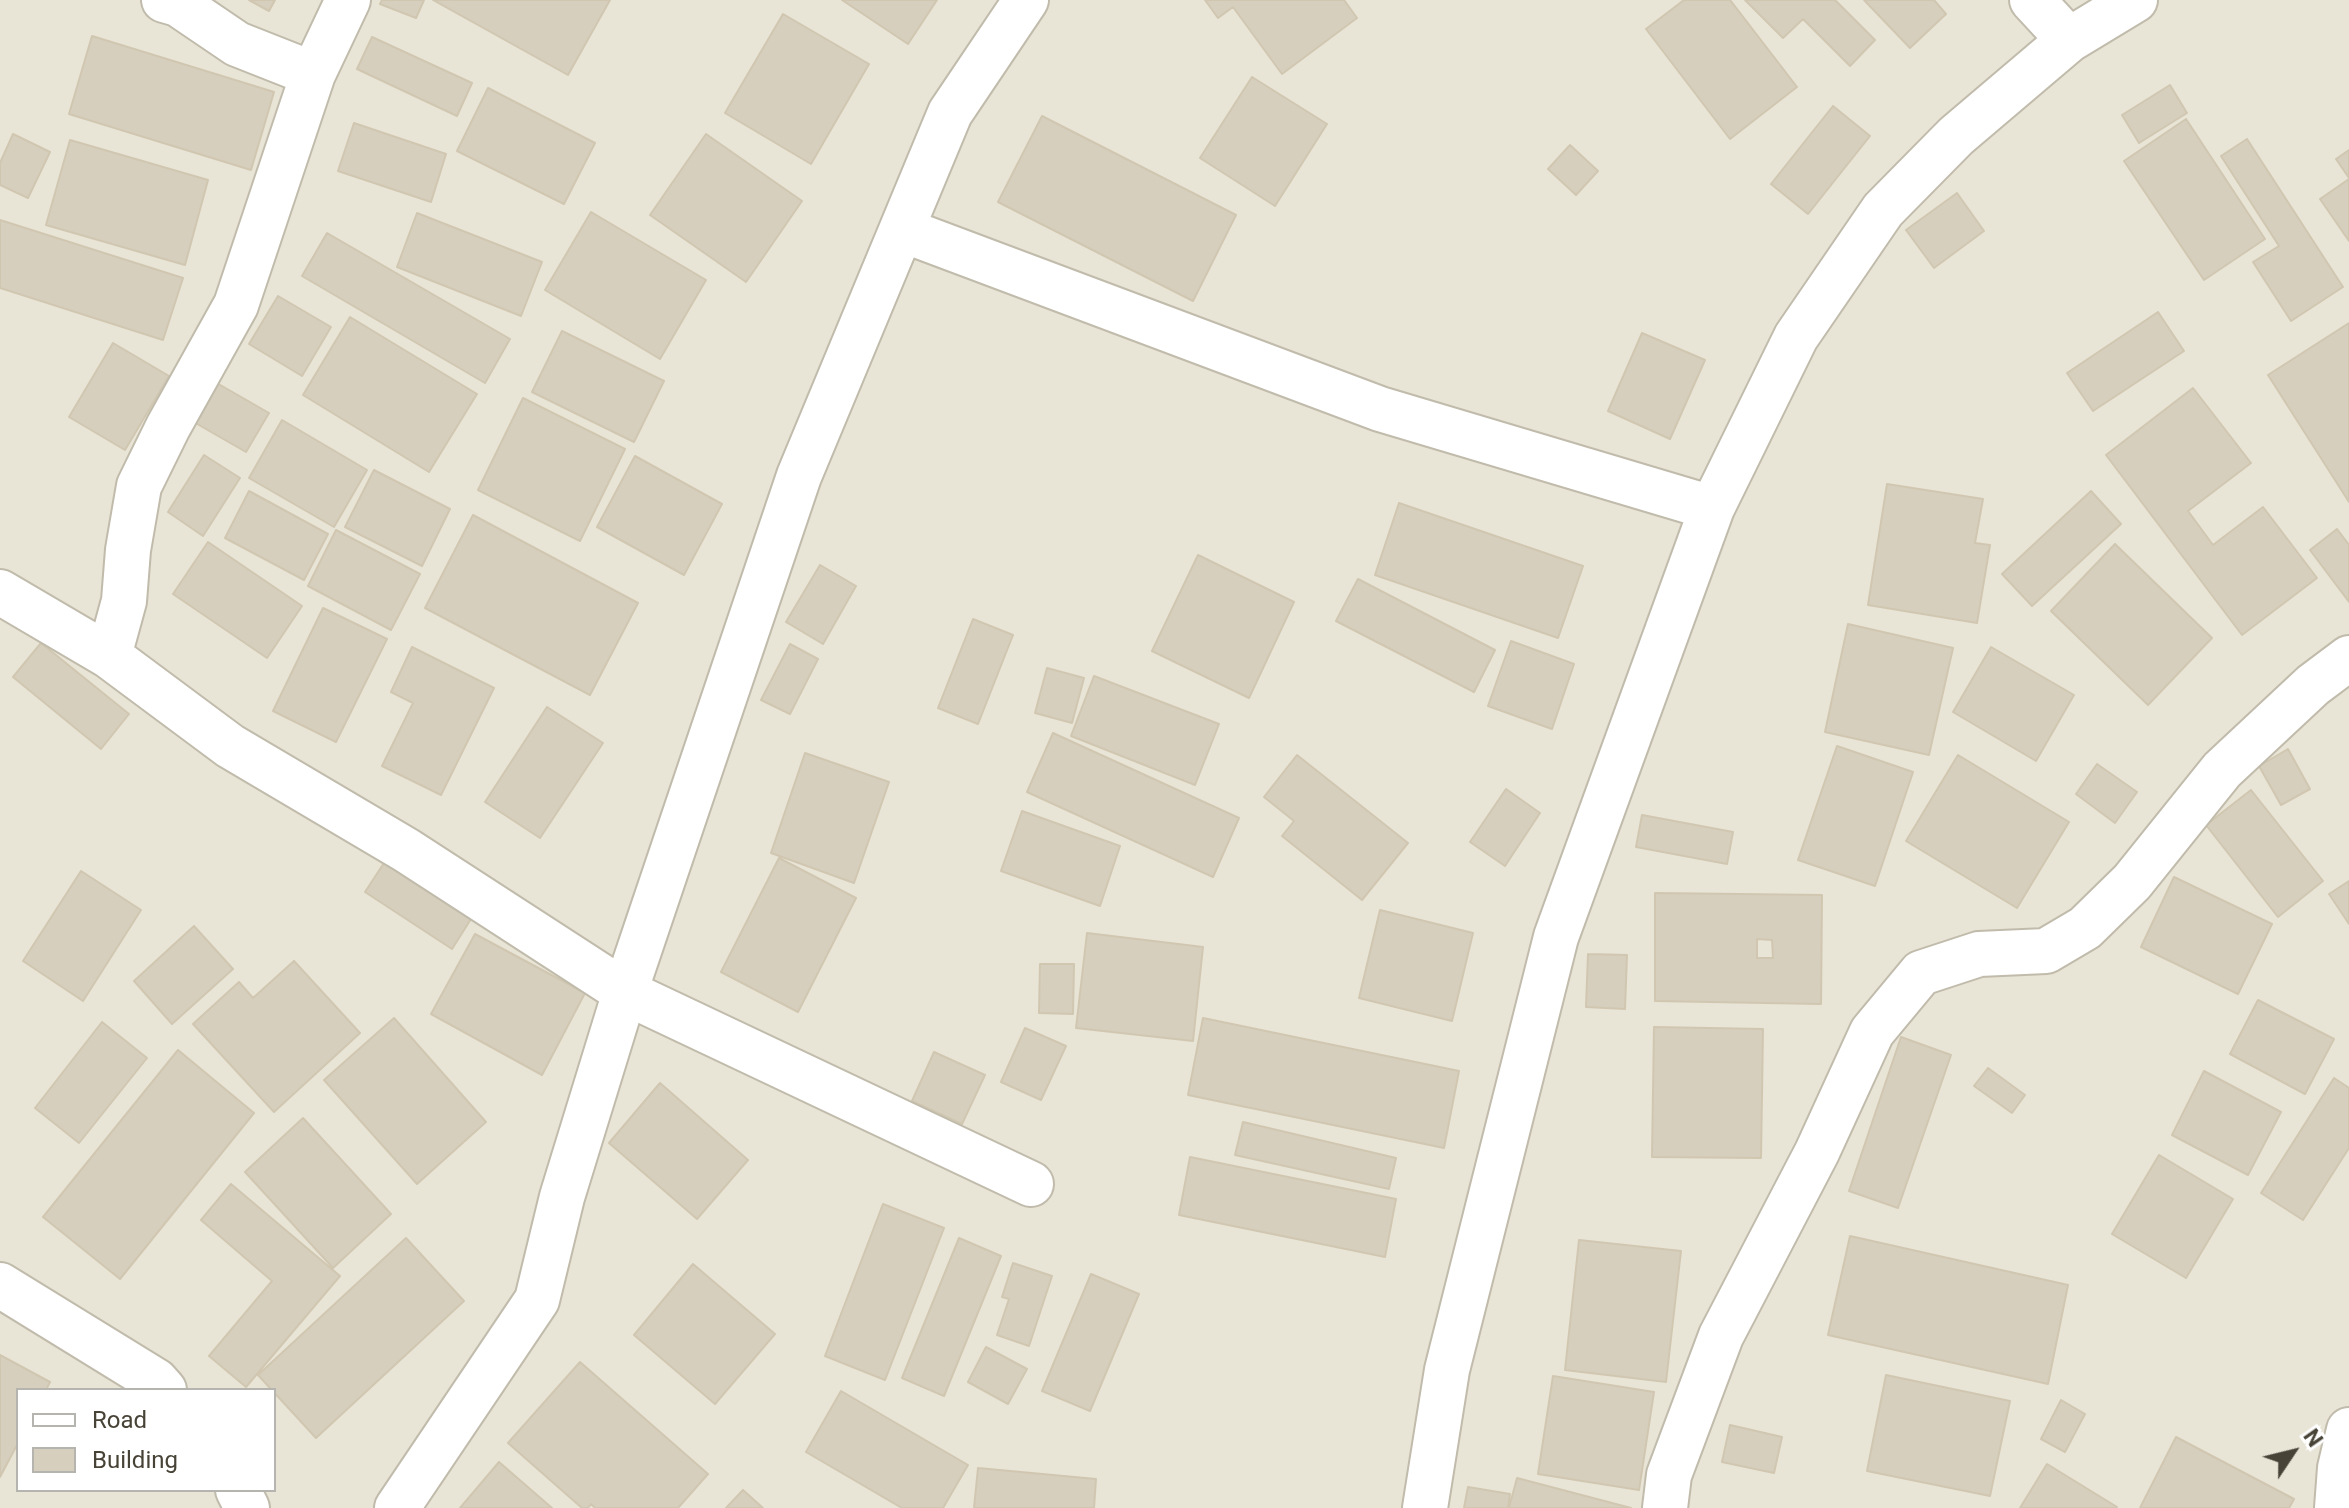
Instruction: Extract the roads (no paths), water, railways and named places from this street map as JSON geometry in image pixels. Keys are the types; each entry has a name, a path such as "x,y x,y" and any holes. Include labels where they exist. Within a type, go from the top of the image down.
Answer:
{"street":[{"path":"164,0 178,4 237,44 313,74"},
{"path":"109,656 124,601 128,550 139,486 236,305 313,74 348,0"},
{"path":"397,1508 537,1300 562,1197 625,992 799,476 950,113 1026,0"},
{"path":"2032,0 2069,40"},
{"path":"1425,1508 1447,1370 1556,937 1712,508 1796,337 1883,210 1956,136 2069,40 2135,0"},
{"path":"903,230 1380,409 1712,508"},
{"path":"0,592 109,656 230,746 406,850 625,992 1031,1184"},
{"path":"1665,1508 1669,1475 1721,1336 1817,1152 1872,1032 1921,973 1979,954 2046,951 2085,928 2132,882 2222,770 2313,685 2349,658"},
{"path":"0,1285 156,1381 162,1388"},
{"path":"2337,1508 2340,1468 2349,1430"}]}
